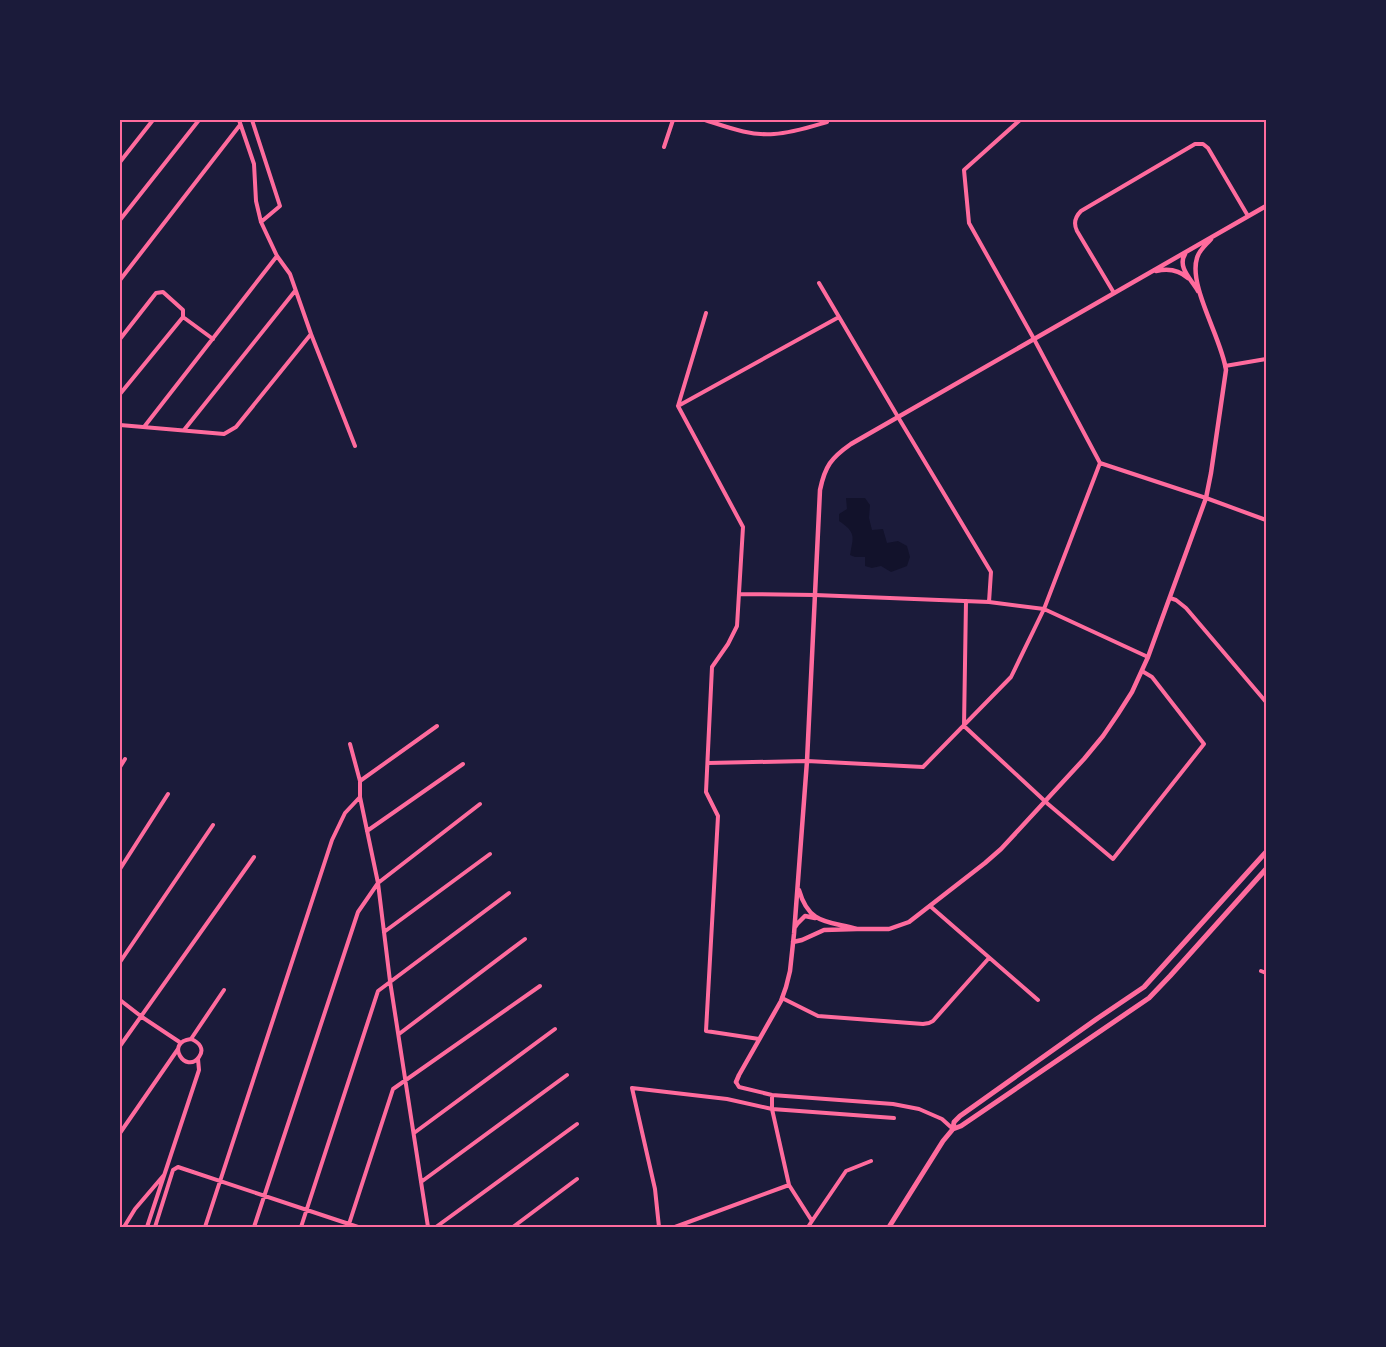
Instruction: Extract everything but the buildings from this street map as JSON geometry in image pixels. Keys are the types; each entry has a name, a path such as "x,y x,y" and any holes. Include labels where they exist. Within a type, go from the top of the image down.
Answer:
{"main road":[{"path":"953,1130 954,1122 960,1116 1144,987 1266,852"},
{"path":"889,1227 943,1141 953,1130 1149,998 1266,870"}],"street":[{"path":"120,162 153,120"},
{"path":"120,220 199,120"},
{"path":"239,120 254,164 256,201 261,222 277,256 290,274 311,334 355,446"},
{"path":"252,120 280,206 261,222"},
{"path":"664,147 673,120"},
{"path":"705,120 755,134 772,135 792,132 827,122"},
{"path":"1020,120 964,170 969,223 1100,463 1266,520"},
{"path":"120,280 240,125"},
{"path":"1114,293 1074,226 1074,220 1081,211 1194,144 1203,144 1208,148 1248,216"},
{"path":"953,1130 942,1119 919,1109 893,1104 772,1095 740,1087 736,1082 782,998 790,971 798,886 822,477 837,454 851,444 1266,206"},
{"path":"793,942 824,930 889,930 909,922 1001,849 1102,736 1123,706 1148,657 1206,498 1211,473 1224,391 1225,366 1202,298 1197,280 1196,263 1200,251 1214,236"},
{"path":"1186,252 1181,263 1202,298"},
{"path":"144,427 277,256"},
{"path":"1150,273 1161,270 1173,270 1191,280"},
{"path":"820,282 990,572 989,602"},
{"path":"184,430 295,291"},
{"path":"120,339 156,293 162,292 183,310 183,317 120,394"},
{"path":"706,313 678,406 743,527 737,626 712,668 706,792 718,816 706,1031 759,1039"},
{"path":"678,406 839,316"},
{"path":"183,317 213,339"},
{"path":"120,425 224,434 236,427 311,334"},
{"path":"1225,366 1266,359"},
{"path":"708,763 806,761 923,767 1011,677 1044,609 1100,463"},
{"path":"739,594 989,602 1044,609 1148,657"},
{"path":"1170,598 1186,608 1266,702"},
{"path":"966,601 964,726 1045,801 1113,859 1204,744 1152,677 1142,671"},
{"path":"360,781 437,726"},
{"path":"350,744 360,781 360,797 378,883 390,981 428,1227"},
{"path":"120,767 125,759"},
{"path":"367,831 464,764"},
{"path":"120,869 168,794"},
{"path":"205,1227 332,840 345,813 360,797"},
{"path":"254,1227 358,912 378,883 480,804"},
{"path":"120,962 213,825"},
{"path":"384,932 490,854"},
{"path":"120,1046 254,857"},
{"path":"798,886 803,902 809,912 818,919"},
{"path":"301,1227 378,991 509,893"},
{"path":"930,906 1038,1000"},
{"path":"794,929 805,916 857,929"},
{"path":"399,1034 526,939"},
{"path":"782,998 818,1016 929,1024 989,958"},
{"path":"1261,971 1266,973"},
{"path":"349,1226 394,1089 540,986"},
{"path":"191,1039 224,990"},
{"path":"120,1000 181,1043"},
{"path":"414,1133 555,1030"},
{"path":"120,1133 181,1043 187,1039 198,1042 201,1049 198,1059 199,1070 148,1227"},
{"path":"178,1049 180,1056 185,1061 192,1062 198,1059"},
{"path":"422,1182 567,1075"},
{"path":"659,1227 654,1189 632,1088 727,1099 772,1109 894,1118"},
{"path":"772,1095 772,1109 789,1185 812,1220"},
{"path":"436,1227 577,1124"},
{"path":"808,1227 846,1171 871,1161"},
{"path":"155,1227 173,1170 178,1167 349,1226 358,1227"},
{"path":"124,1227 135,1209 165,1173"},
{"path":"513,1227 577,1179"},
{"path":"675,1227 789,1185"}],"shaded area":[{"path":"846,498 865,498 870,505 869,518 872,530 883,529 887,543 898,541 907,546 910,557 907,566 891,572 881,566 872,568 865,566 865,557 850,555 852,544 851,532 839,521 839,514 847,509"}]}
